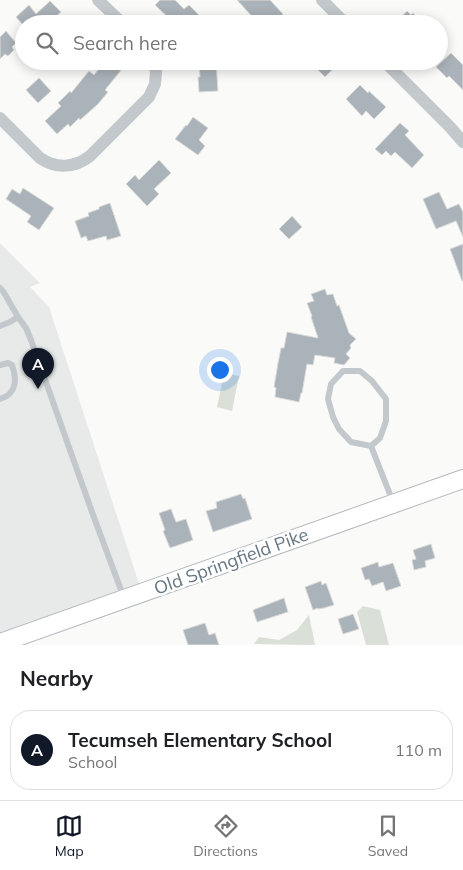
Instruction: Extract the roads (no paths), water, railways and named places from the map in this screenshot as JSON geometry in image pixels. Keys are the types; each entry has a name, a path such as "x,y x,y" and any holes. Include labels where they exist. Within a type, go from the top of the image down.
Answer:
{"street":[{"path":"98,0 114,15"},
{"path":"322,0 337,15"},
{"path":"0,118 45,162 58,166 80,163 90,156 149,97 155,84 156,70"},
{"path":"393,70 463,142"},
{"name":"Old Springfield Pike","path":"0,643 463,479"}],"lane":[{"path":"0,288 3,296 26,328 31,340 124,599"},
{"path":"0,326 18,317"},
{"path":"0,365 12,365 16,383 10,393 0,399"},
{"path":"343,371 360,371 372,381 386,399 386,420 380,438 371,446 351,442 339,429 333,417 328,399 331,384 343,371"},
{"path":"371,446 393,504"}],"place":[{"name":"Tecumseh Elementary School","path":"38,389"}]}
